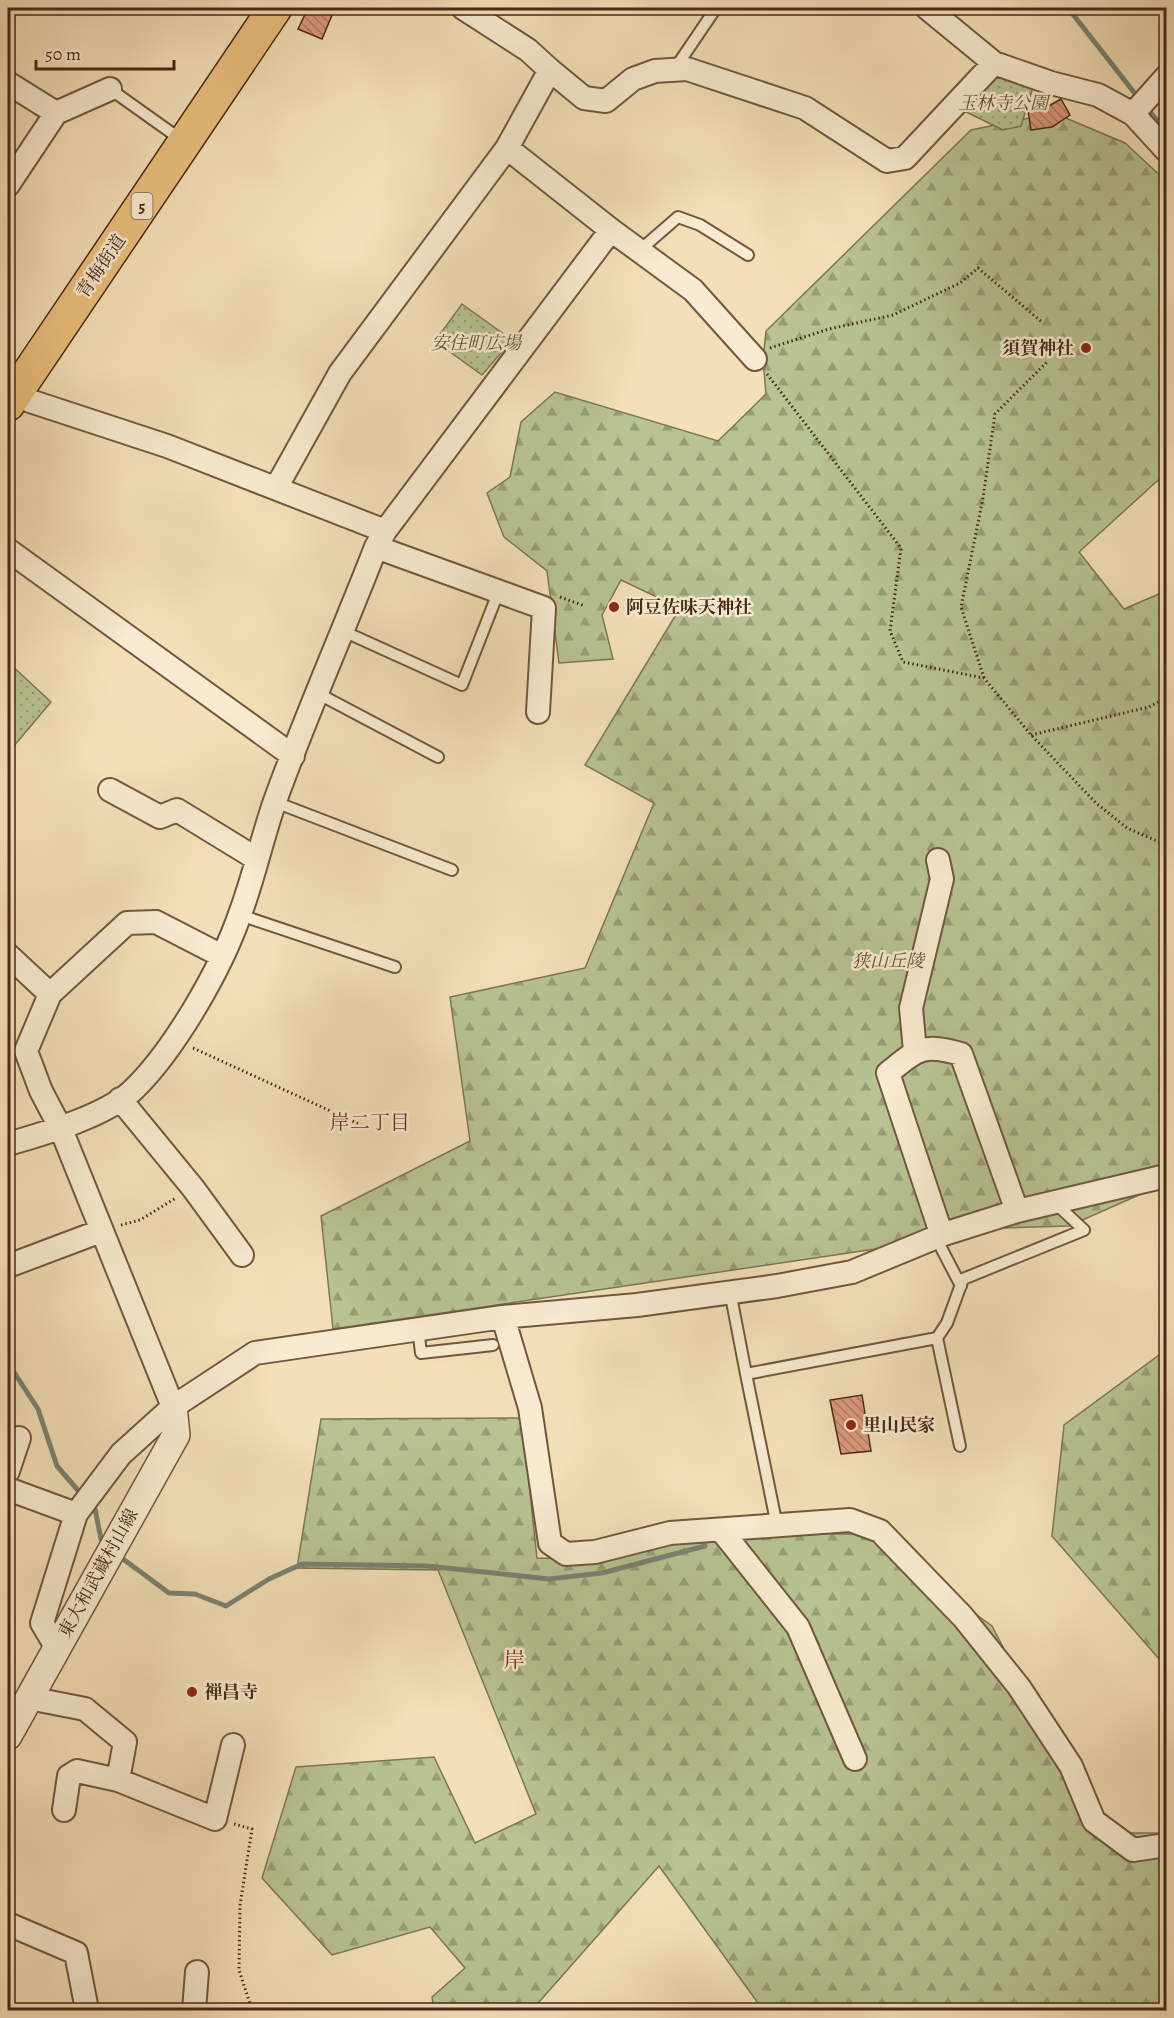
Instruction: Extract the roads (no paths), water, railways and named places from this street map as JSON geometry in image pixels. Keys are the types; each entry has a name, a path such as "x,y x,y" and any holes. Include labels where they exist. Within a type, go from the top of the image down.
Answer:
{"main road":[{"name":"青梅街道","path":"10,395 275,8"}],"street":[{"path":"465,8 528,50 584,98 606,101 633,79 655,71 687,69 805,108 887,162 905,158 994,63"},
{"path":"927,8 994,63 1051,83 1098,95 1132,114 1167,150"},
{"path":"276,488 340,373 507,148 550,70"},
{"path":"1132,114 1167,77"},
{"path":"8,83 56,113"},
{"path":"8,185 56,113 110,89"},
{"path":"507,148 611,230 693,290 753,356"},
{"path":"8,1144 61,1129 120,1099 131,1092 168,1051 222,956 240,915 274,802 380,539 611,230"},
{"path":"10,395 166,446 276,488 498,593 544,608 538,712"},
{"path":"8,549 293,756"},
{"path":"110,790 160,817 177,810 257,859"},
{"path":"915,1051 910,1008 942,879 938,860"},
{"path":"173,1407 61,1129 41,1091 26,1051 50,994 127,923 156,922 222,956"},
{"path":"8,955 50,994"},
{"path":"940,1236 888,1073 915,1051 935,1047 961,1054 1017,1211"},
{"path":"120,1099 193,1188 242,1255"},
{"path":"57,1648 42,1623 83,1504 121,1454 173,1407 255,1353 503,1317 578,1312 730,1292 852,1272 940,1236 1017,1211 1167,1176"},
{"path":"8,1266 101,1232"},
{"path":"503,1317 530,1408 550,1543 566,1554 595,1552 670,1533 850,1520 880,1531 963,1617 1019,1687 1071,1766 1094,1821 1134,1850 1167,1845"},
{"name":"東大和武蔵村山線","path":"8,1736 20,1704 57,1648 176,1434 173,1407"},
{"path":"8,1470 19,1438"},
{"path":"8,1489 83,1504"},
{"path":"721,1530 798,1627 855,1759"},
{"path":"20,1704 85,1709 125,1742 118,1780"},
{"path":"64,1810 69,1776 77,1771 118,1780 215,1819 233,1745"},
{"path":"8,1924 76,1953 87,2010"},
{"path":"194,2010 197,1972"}],"lane":[{"path":"674,70 716,8"},
{"path":"110,89 185,142"},
{"path":"639,250 678,217 700,225 748,255"},
{"path":"344,631 462,685 498,593"},
{"path":"317,693 438,757"},
{"path":"274,802 452,870"},
{"path":"240,915 394,967"},
{"path":"746,1374 937,1338 947,1323 963,1279 1084,1230 1055,1203"},
{"path":"940,1236 961,1286"},
{"path":"730,1292 777,1526"},
{"path":"418,1328 421,1353 493,1345"},
{"path":"937,1338 960,1446"}],"waterway":[{"path":"1068,8 1140,100"},
{"path":"1146,107 1166,131"},
{"path":"8,1363 38,1409 57,1466 82,1495"},
{"path":"91,1504 95,1509 101,1539"},
{"path":"123,1559 169,1593 195,1594 226,1606 269,1579 302,1564 427,1566 549,1579 602,1573 705,1546"}],"place":[{"name":"須賀神社","path":"1086,348"},
{"name":"阿豆佐味天神社","path":"614,607"},
{"name":"里山民家","path":"851,1425"},
{"name":"禅昌寺","path":"192,1692"}],"district":[{"name":"岸二丁目","path":"370,1122"},
{"name":"岸","path":"514,1660"}],"park label":[{"name":"玉林寺公園","path":"1003,103"},
{"name":"安住町広場","path":"476,343"},
{"name":"狭山丘陵","path":"888,961"}]}
